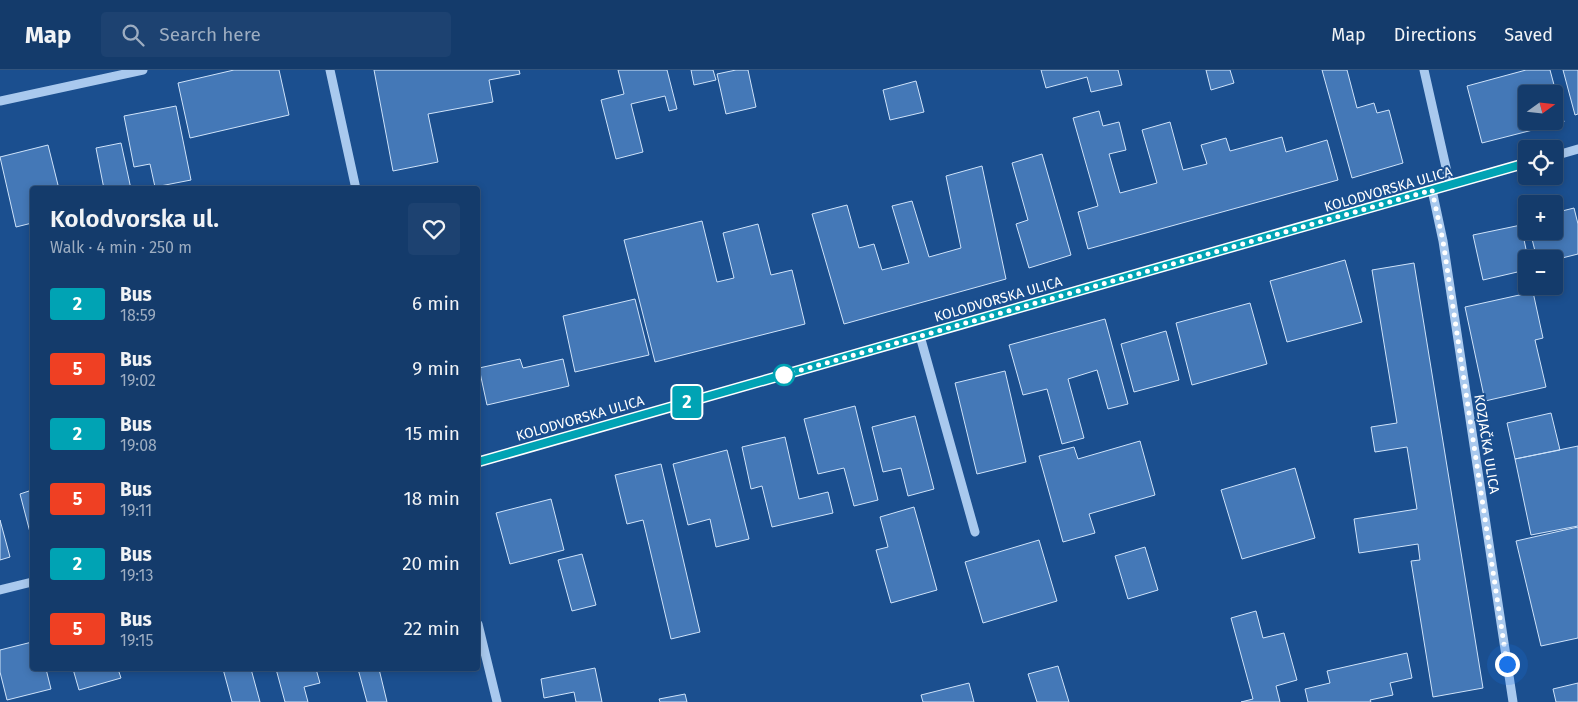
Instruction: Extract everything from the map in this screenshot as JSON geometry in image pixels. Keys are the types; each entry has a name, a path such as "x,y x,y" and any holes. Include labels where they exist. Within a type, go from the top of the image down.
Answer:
{"street":[{"path":"0,101 143,70"},
{"path":"330,70 355,186"},
{"path":"1424,70 1450,185"},
{"path":"1563,153 1578,149"},
{"name":"KOLODVORSKA ULICA","path":"480,461 1518,165"},
{"name":"KOZJAČKA ULICA","path":"1432,190 1444,251 1513,702"},
{"path":"920,336 975,532"},
{"path":"0,590 30,582"},
{"path":"480,632 497,702"}],"building":[{"path":"234,70 279,70 289,115 190,138 178,83"},
{"path":"374,70 519,70 520,74 489,80 493,102 428,114 438,162 393,171"},
{"path":"618,70 667,70 677,109 669,111 665,96 631,104 643,152 616,159 601,100 624,94"},
{"path":"691,70 713,70 716,80 694,85"},
{"path":"736,70 748,70 756,107 726,114 717,74"},
{"path":"1041,70 1118,70 1122,85 1091,92 1087,77 1046,88"},
{"path":"1206,70 1230,70 1234,83 1211,90"},
{"path":"1322,70 1347,70 1357,108 1374,103 1377,113 1389,110 1403,163 1352,178"},
{"path":"1526,70 1550,70 1554,85 1518,85 1518,130 1533,130 1482,143 1467,86"},
{"path":"1563,70 1578,70 1578,114 1575,115"},
{"path":"916,81 924,112 890,120 883,90"},
{"path":"176,106 191,180 155,186 150,164 134,167 124,116"},
{"path":"1099,111 1103,126 1119,122 1126,150 1109,154 1120,193 1157,183 1142,130 1170,122 1183,170 1207,164 1201,145 1226,138 1230,151 1282,137 1286,152 1327,140 1338,180 1088,249 1078,212 1098,206 1073,118"},
{"path":"121,143 130,186 103,186 96,148"},
{"path":"48,145 58,186 30,186 30,224 16,227 0,157"},
{"path":"1042,154 1071,255 1029,268 1016,224 1028,220 1012,163"},
{"path":"982,166 1006,279 844,324 812,214 847,205 859,248 874,244 882,270 909,263 892,206 912,201 929,257 961,248 946,176"},
{"path":"1574,208 1578,224 1578,254 1563,258 1563,250 1535,250 1532,240 1563,240 1563,211"},
{"path":"702,221 717,282 734,278 723,233 758,224 771,275 792,270 805,324 655,362 624,240"},
{"path":"1518,226 1518,240 1524,240 1526,250 1518,250 1518,272 1483,280 1473,235"},
{"path":"1345,260 1362,322 1287,342 1270,281"},
{"path":"1414,263 1483,688 1433,697 1411,561 1420,560 1418,544 1359,553 1354,519 1417,509 1407,447 1375,452 1371,427 1397,423 1372,270"},
{"path":"1519,295 1534,295 1543,338 1535,340 1546,387 1485,401 1465,307"},
{"path":"635,299 649,355 575,372 563,316"},
{"path":"1250,303 1267,364 1192,385 1176,323"},
{"path":"1105,319 1128,404 1108,409 1097,370 1068,379 1084,438 1062,444 1047,389 1023,395 1009,345"},
{"path":"1166,331 1179,380 1134,392 1121,344"},
{"path":"520,359 523,368 563,359 569,386 487,405 480,368"},
{"path":"1005,371 1026,462 977,474 955,383"},
{"path":"855,406 878,500 854,506 844,468 818,474 804,419"},
{"path":"1551,413 1560,450 1515,459 1507,423"},
{"path":"915,416 934,489 908,496 901,468 883,472 872,427"},
{"path":"785,437 799,499 828,492 833,513 772,527 762,486 751,489 742,447"},
{"path":"1140,441 1155,495 1089,514 1095,533 1063,542 1039,456 1074,447 1078,459"},
{"path":"1578,446 1578,526 1531,535 1515,459"},
{"path":"727,450 749,539 716,547 710,519 688,525 673,464"},
{"path":"661,464 700,632 671,639 643,520 627,524 615,475"},
{"path":"1295,468 1315,538 1242,559 1221,490"},
{"path":"30,491 30,532 20,494"},
{"path":"551,499 564,550 510,564 496,513"},
{"path":"914,507 937,590 891,603 876,550 888,547 880,517"},
{"path":"0,520 10,557 0,560"},
{"path":"1578,527 1578,638 1541,646 1516,541"},
{"path":"1039,540 1057,601 983,623 965,562"},
{"path":"1145,547 1158,590 1128,599 1115,556"},
{"path":"582,554 596,605 572,611 558,560"},
{"path":"1256,611 1263,638 1284,633 1297,680 1276,686 1280,702 1241,702 1253,699 1231,618"},
{"path":"30,642 30,671 46,671 51,689 7,700 0,672 0,650"},
{"path":"1407,653 1412,678 1390,683 1393,695 1370,700 1371,702 1308,702 1305,689 1330,683 1327,671"},
{"path":"1058,666 1069,702 1037,702 1028,674"},
{"path":"595,668 602,702 576,702 574,692 544,698 541,679"},
{"path":"74,671 119,671 121,678 79,690"},
{"path":"224,671 252,671 260,702 232,702"},
{"path":"277,671 317,671 320,683 304,687 308,702 285,702"},
{"path":"359,671 379,671 387,702 367,702"},
{"path":"969,683 974,702 923,702 921,695"},
{"path":"1578,683 1578,702 1556,702 1553,689"},
{"path":"685,694 687,702 660,702 659,699"}],"bus line":[{"name":"2","path":"480,461 1518,165"}],"route":[{"path":"784,375 1432,190 1443,241 1507,664"}]}
